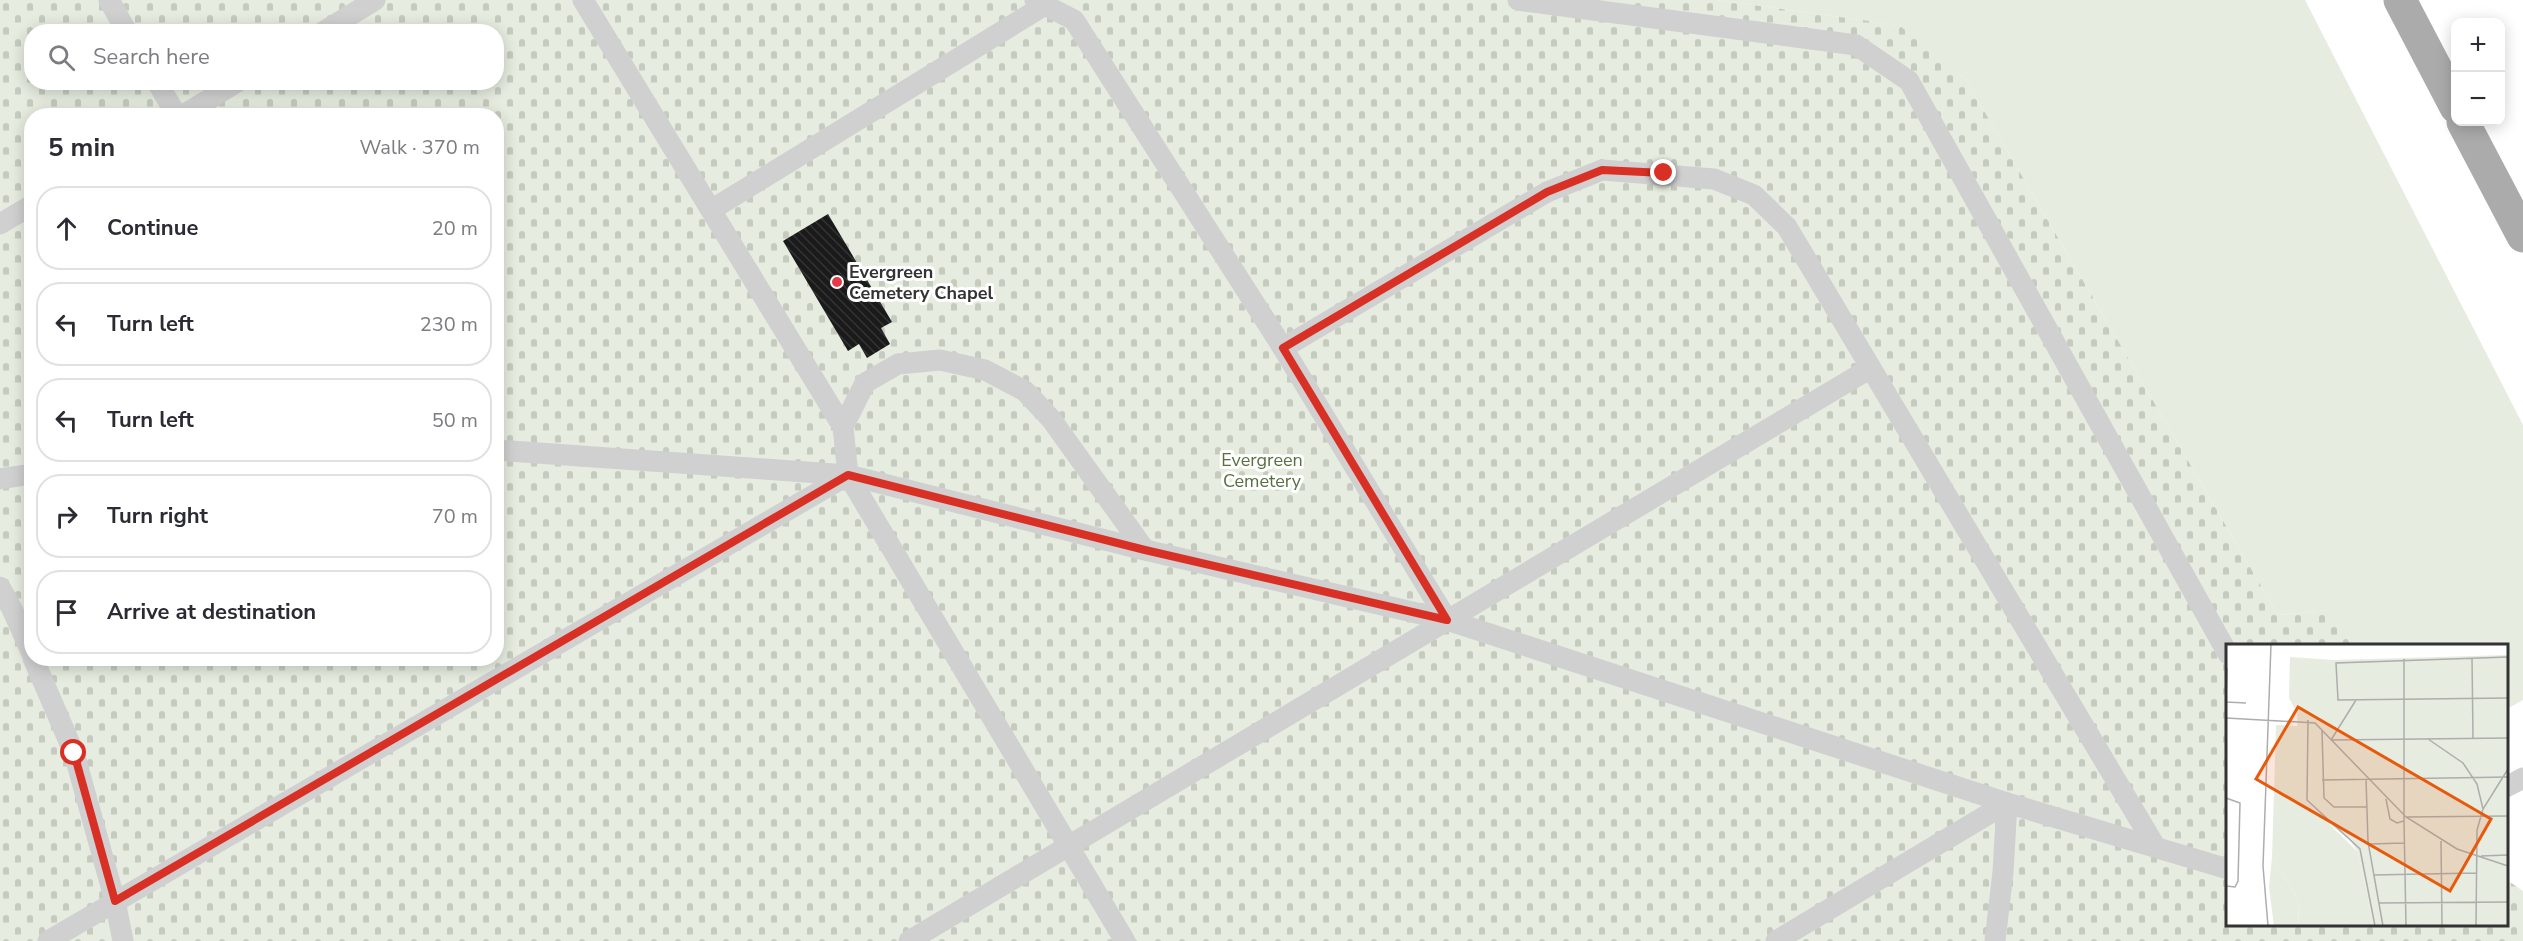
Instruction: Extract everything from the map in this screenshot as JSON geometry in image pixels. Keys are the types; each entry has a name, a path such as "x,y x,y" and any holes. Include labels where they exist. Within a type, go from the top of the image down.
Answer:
{"main road":[{"path":"2400,0 2451,97"},
{"path":"2465,126 2523,236"}],"lane":[{"path":"109,0 122,24"},
{"path":"336,24 375,0"},
{"path":"583,0 843,427 848,475 1125,941"},
{"path":"1518,0 1856,45 1909,81 2226,650"},
{"path":"711,210 1040,2 1074,20 1283,348 1447,620"},
{"path":"162,90 172,108"},
{"path":"195,108 224,90"},
{"path":"1283,348 1547,192 1602,170 1664,173 1714,179 1754,195 1787,227 1869,369 2155,846"},
{"path":"0,224 24,210"},
{"path":"843,427 865,383 898,363 940,360 985,370 1025,391 1051,419 1145,550"},
{"path":"909,941 1869,369"},
{"path":"504,451 848,475 1145,550 1447,620 2007,803 2226,868"},
{"path":"0,479 24,475"},
{"path":"48,941 848,475"},
{"path":"0,587 24,636"},
{"path":"36,666 74,753 115,901 123,941"},
{"path":"2508,786 2523,778"},
{"path":"1776,941 2007,803"},
{"path":"1995,941 2003,873 2007,803"}],"green space":[{"name":"Evergreen Cemetery","path":"0,0 1717,0 1899,25 1966,80 2278,615 2328,610 2350,644 2226,644 2226,926 2508,926 2508,881 2523,891 2523,941 0,941"},
{"path":"1717,0 2305,0 2523,425 2523,700 2508,708 2508,644 2348,644 2328,610 2278,615 1966,80 1898,25"}],"building":[{"name":"Evergreen Cemetery Chapel","path":"828,214 892,322 881,328 890,344 867,358 859,344 848,351 783,241"}],"place":[{"name":"Evergreen Cemetery Chapel","path":"837,282"}],"route":[{"path":"74,753 115,901 848,475 1145,550 1447,620 1283,348 1547,192 1602,170 1664,173"}]}
